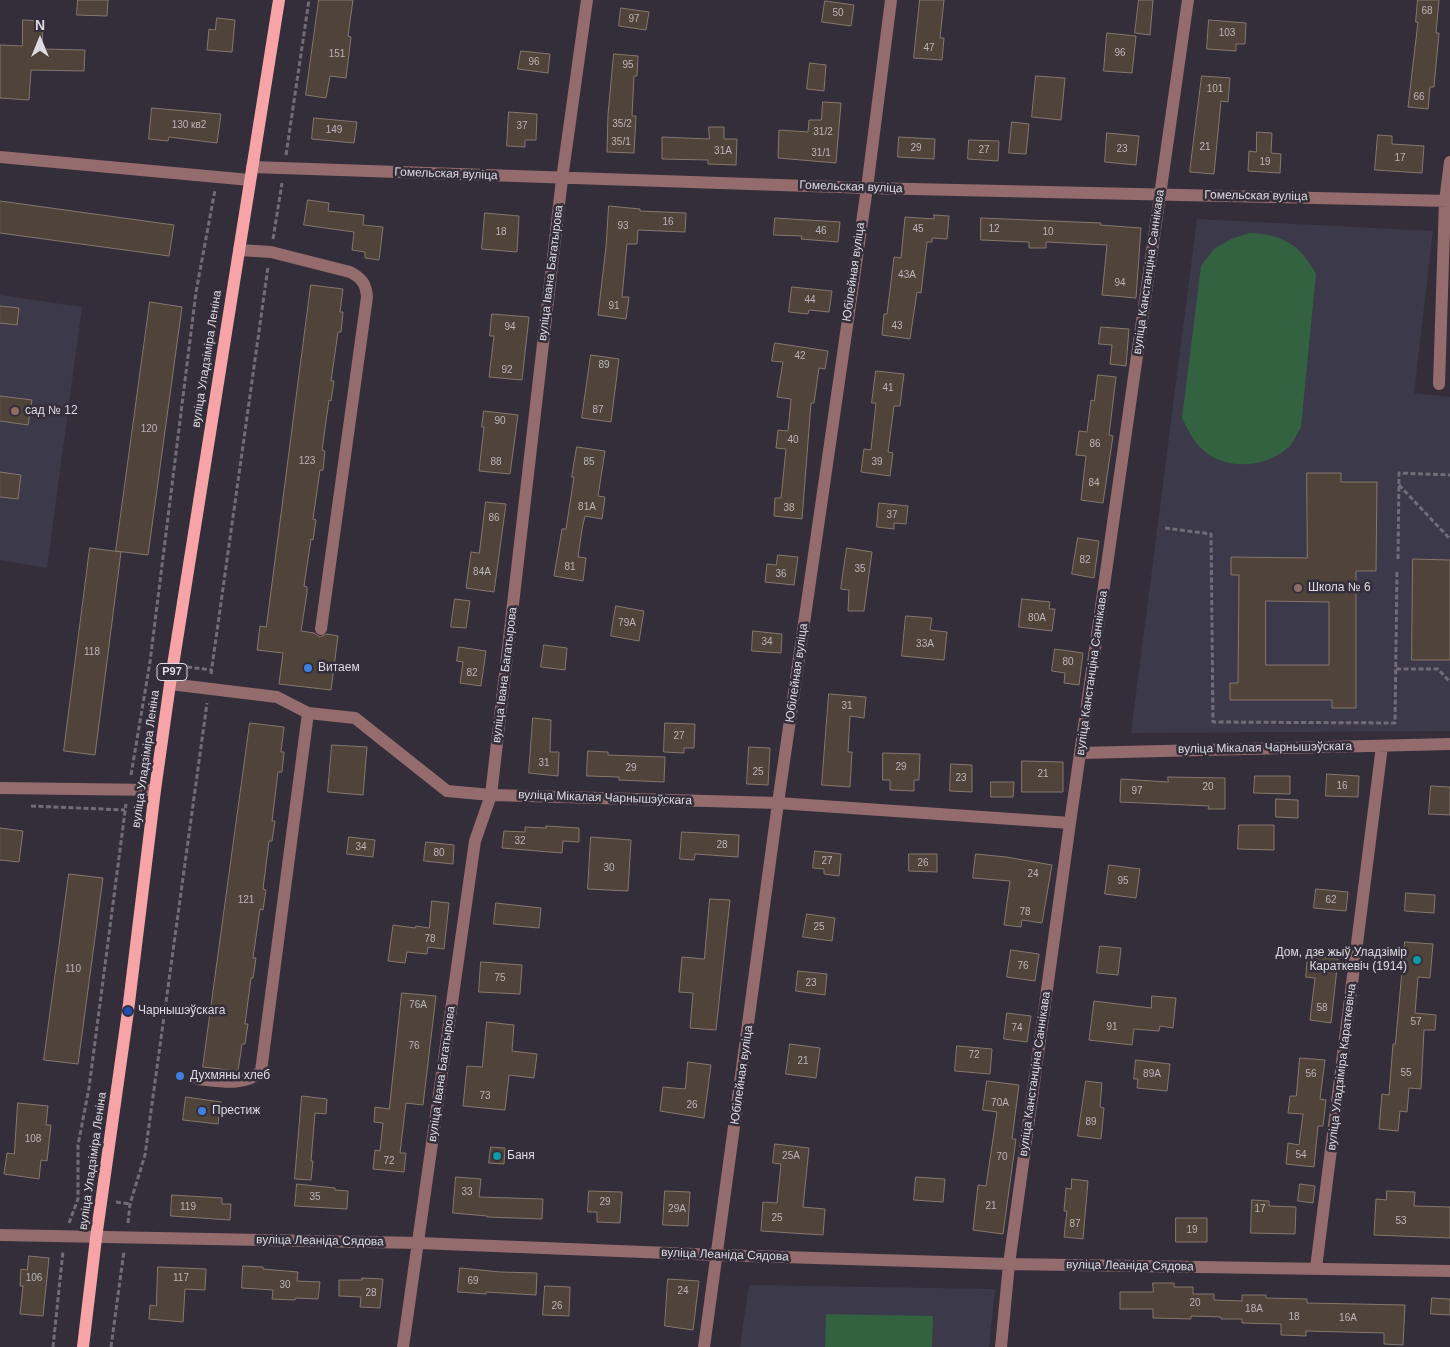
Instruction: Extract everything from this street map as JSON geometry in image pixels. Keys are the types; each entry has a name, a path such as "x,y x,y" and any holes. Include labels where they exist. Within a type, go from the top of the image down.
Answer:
{"main road":[{"name":"вуліца Уладзіміра Леніна","path":"83,1347 170,684 279,0"}],"street":[{"name":"вуліца Івана Багатырова","path":"403,1347 475,841 491,795 562,179 587,0"},
{"name":"Юбілейная вуліца","path":"704,1347 778,803 891,0"},
{"name":"вуліца Канстанціна Саннікава","path":"1001,1347 1009,1264 1070,823 1188,0"},
{"name":"Гомельская вуліца","path":"0,158 217,177 251,174 284,168 866,188 1448,201"},
{"path":"1438,384 1450,162"},
{"path":"239,250 271,252 350,272 361,279 366,290 322,629"},
{"name":"вуліца Мікалая Чарнышэўскага","path":"170,684 278,697 308,713 355,718 447,791 491,795 778,803 1070,823"},
{"path":"198,1079 241,1082 254,1078 261,1071 308,713"},
{"name":"вуліца Мікалая Чарнышэўскага","path":"1080,753 1450,744"},
{"name":"вуліца Уладзіміра Караткевіча","path":"1316,1268 1382,746"},
{"path":"0,788 155,790"},
{"name":"вуліца Леаніда Сядова","path":"0,1235 419,1243 1009,1264 1450,1271"}],"path":[{"path":"111,1347 130,1204 145,1155 271,252 309,0"},
{"path":"53,1347 64,1237 78,1199 78,1145 89,1088 125,810 150,662 196,292 217,177"},
{"path":"1398,559 1399,473 1450,475"},
{"path":"1399,484 1450,539"},
{"path":"1164,528 1211,534 1213,722 1395,723 1398,571"},
{"path":"1396,669 1438,669 1450,682"},
{"path":"29,806 125,810"}],"shaded area":[{"path":"1197,219 1433,231 1414,393 1450,397 1450,731 1131,733"},
{"path":"0,295 82,307 47,568 0,560"},
{"path":"749,1285 995,1289 989,1347 740,1347"}],"green space":[{"path":"1249,233 1271,236 1289,243 1303,255 1316,274 1301,427 1291,445 1280,454 1258,463 1234,464 1212,457 1199,447 1182,418 1201,266 1214,249 1231,239"},
{"path":"826,1314 933,1316 932,1347 825,1347"}],"building":[{"path":"78,0 108,0 107,16 77,15"},
{"path":"319,0 353,0 348,36 351,37 346,78 330,76 326,98 306,95"},
{"path":"920,0 944,0 940,38 944,38 942,60 914,58"},
{"path":"1139,0 1153,0 1150,35 1135,33"},
{"path":"1418,0 1439,0 1436,33 1439,33 1434,87 1430,87 1428,109 1408,107 1418,22 1416,22"},
{"path":"825,1 854,5 851,26 822,22"},
{"path":"621,8 649,12 646,30 619,26"},
{"path":"217,18 235,20 232,52 207,50 209,29 215,30"},
{"path":"23,20 43,21 42,49 85,50 84,71 31,70 29,100 0,98 0,45 22,46"},
{"path":"1209,20 1246,23 1245,44 1236,44 1236,51 1207,49"},
{"path":"1107,33 1136,36 1132,73 1104,71"},
{"path":"521,51 550,54 548,73 518,69"},
{"path":"614,54 638,56 637,76 634,76 632,116 636,116 634,153 607,152 608,115"},
{"path":"810,63 826,65 824,91 807,89"},
{"path":"1036,76 1065,78 1061,120 1032,117"},
{"path":"1202,76 1230,78 1228,102 1221,101 1214,174 1190,172"},
{"path":"823,102 841,103 836,163 778,158 779,130 808,132 809,120 821,120"},
{"path":"152,108 221,114 217,143 169,137 168,141 149,139"},
{"path":"509,112 537,114 536,140 525,140 525,147 507,146"},
{"path":"314,118 357,122 354,143 312,139"},
{"path":"1012,122 1029,124 1026,154 1009,153"},
{"path":"709,127 724,127 724,139 737,139 736,165 708,164 708,160 662,159 662,137 709,139"},
{"path":"1257,132 1272,133 1271,153 1281,154 1280,173 1248,171 1249,151 1256,152"},
{"path":"1107,133 1139,136 1136,165 1105,162"},
{"path":"1378,135 1392,136 1392,144 1424,146 1422,173 1375,170"},
{"path":"899,137 935,139 934,159 898,157"},
{"path":"969,140 999,141 998,161 968,159"},
{"path":"308,200 329,203 328,211 364,215 363,225 383,227 379,260 365,258 365,252 352,250 354,232 304,225"},
{"path":"0,201 174,225 169,256 0,233"},
{"path":"609,206 640,209 640,211 686,213 685,232 638,230 637,244 627,244 622,297 629,297 626,319 598,315"},
{"path":"485,213 519,216 517,252 482,249"},
{"path":"934,215 949,216 947,239 932,238 932,242 927,242 921,293 917,292 910,339 882,335 884,314 887,314 894,257 901,258 905,217 934,219"},
{"path":"775,218 840,222 838,242 801,239 802,236 774,235"},
{"path":"981,218 1101,223 1100,225 1141,228 1136,298 1102,295 1107,245 1046,242 1046,248 1029,248 1029,242 981,240"},
{"path":"311,285 343,289 340,312 343,312 341,332 338,332 331,381 334,381 331,401 329,400 322,450 325,451 323,470 320,470 313,519 316,520 313,540 311,539 304,586 307,587 307,593 301,631 314,633 320,637 327,634 338,636 331,690 279,684 283,653 257,650 260,626 266,627"},
{"path":"792,287 832,291 829,312 809,310 808,314 789,312"},
{"path":"150,302 182,307 148,555 116,551"},
{"path":"0,306 19,308 17,325 0,323"},
{"path":"492,314 529,317 522,380 489,377 494,336 490,336"},
{"path":"1101,327 1129,329 1126,366 1110,364 1112,345 1099,344"},
{"path":"775,343 828,351 825,369 819,368 814,403 811,403 802,519 774,516 775,498 781,498 786,449 776,448 778,430 788,431 791,399 777,397 783,362 772,361"},
{"path":"591,355 619,359 611,422 582,418"},
{"path":"876,371 904,374 900,406 894,406 888,452 893,453 890,476 861,472 864,449 871,450 876,403 872,403"},
{"path":"1098,375 1116,377 1109,435 1113,436 1103,503 1081,500 1086,456 1076,455 1079,431 1087,432 1091,400 1094,401"},
{"name":"сад № 12","path":"0,396 32,400 28,425 0,421"},
{"path":"484,411 518,415 510,474 479,471"},
{"path":"577,447 605,451 598,496 605,497 602,519 585,516 582,529 578,557 586,558 583,581 554,576 562,529 566,529"},
{"path":"0,472 21,475 18,499 0,497"},
{"name":"Школа № 6","path":"1307,473 1341,473 1341,482 1377,482 1376,571 1356,571 1356,708 1332,708 1332,700 1230,700 1230,683 1238,683 1239,575 1231,575 1231,557 1307,558","holes":["1266,601 1329,602 1329,665 1266,665"]},
{"path":"486,502 506,504 494,592 466,588 471,552 479,553"},
{"path":"879,503 908,506 906,524 894,523 894,529 877,527"},
{"path":"1078,538 1099,541 1094,578 1072,574"},
{"path":"90,548 121,552 95,755 64,751"},
{"path":"847,548 872,552 864,611 848,611 849,590 841,589"},
{"path":"778,555 798,557 794,585 765,582 767,564 776,565"},
{"path":"1413,559 1450,560 1450,660 1412,660"},
{"path":"455,599 470,601 466,628 451,627"},
{"path":"1022,599 1050,602 1049,609 1055,609 1052,631 1019,627"},
{"path":"616,606 644,611 639,641 611,636"},
{"path":"906,616 932,618 930,630 947,632 944,660 902,656"},
{"path":"753,631 782,634 781,653 752,651"},
{"path":"544,645 567,648 565,670 541,667"},
{"path":"459,647 486,651 481,686 460,683 463,662 457,661"},
{"path":"1055,649 1083,653 1079,685 1064,683 1065,673 1052,671"},
{"path":"829,694 866,697 864,718 850,716 848,752 852,752 850,787 822,785"},
{"path":"533,718 551,720 550,752 559,752 558,776 529,773"},
{"path":"250,723 284,727 281,752 284,752 282,772 278,772 272,821 275,821 272,841 269,841 263,889 266,890 263,910 260,909 253,958 256,958 253,978 251,978 245,1024 248,1024 245,1044 242,1044 238,1071 203,1067"},
{"path":"665,723 695,724 694,748 684,748 684,753 664,752"},
{"path":"332,745 367,747 363,795 328,792"},
{"path":"749,747 770,748 768,785 747,784"},
{"path":"588,751 608,752 608,755 665,757 664,782 619,780 619,777 587,776"},
{"path":"883,753 920,754 919,780 914,780 914,791 890,790 890,780 883,780"},
{"path":"1022,761 1063,762 1063,792 1022,792"},
{"path":"951,764 972,765 972,792 950,791"},
{"path":"1327,774 1359,776 1358,797 1326,796"},
{"path":"1255,776 1290,776 1290,794 1254,793"},
{"path":"1168,777 1225,778 1225,809 1208,809 1209,806 1120,802 1121,779 1168,782"},
{"path":"991,782 1014,782 1013,797 991,797"},
{"path":"1431,786 1450,787 1450,815 1429,814"},
{"path":"1276,799 1298,800 1298,818 1276,817"},
{"path":"1239,825 1274,825 1274,850 1238,849"},
{"path":"546,826 579,828 579,842 563,841 562,853 502,848 504,831 525,832 525,827 546,828"},
{"path":"0,828 23,831 19,862 0,860"},
{"path":"682,832 739,835 738,857 695,854 694,860 680,859"},
{"path":"349,837 375,840 373,857 347,854"},
{"path":"591,837 631,840 628,891 588,889"},
{"path":"426,842 454,845 453,864 424,861"},
{"path":"815,851 841,854 839,876 824,874 824,869 813,868"},
{"path":"909,854 937,854 937,872 909,871"},
{"path":"976,854 1052,865 1042,923 1022,920 1021,927 1004,925 1010,881 973,878"},
{"path":"1109,865 1140,869 1136,898 1105,894"},
{"path":"69,874 103,878 78,1064 44,1060"},
{"path":"1316,889 1348,892 1346,911 1314,908"},
{"path":"1406,893 1435,895 1434,913 1405,911"},
{"path":"710,899 730,900 716,1030 690,1028 693,993 679,992 682,957 704,959"},
{"path":"432,901 449,903 444,949 428,947 427,954 407,952 405,963 388,961 393,925 429,928"},
{"path":"496,903 541,908 539,928 494,924"},
{"path":"807,914 835,918 832,941 803,937"},
{"path":"1405,942 1433,944 1430,978 1418,977 1415,1013 1436,1015 1435,1030 1424,1030 1421,1089 1409,1088 1407,1112 1400,1111 1398,1131 1379,1129 1382,1094 1389,1095"},
{"path":"1100,946 1121,948 1118,975 1097,973"},
{"path":"1011,950 1039,954 1035,981 1007,977"},
{"path":"1308,956 1338,959 1331,1023 1310,1020 1315,978 1306,977"},
{"path":"481,962 522,965 520,994 479,992"},
{"path":"798,971 827,974 825,995 796,991"},
{"path":"402,993 436,996 423,1105 406,1103 400,1153 406,1153 404,1172 373,1169 375,1150 380,1151 383,1123 374,1122 375,1107 389,1109"},
{"path":"1152,996 1176,998 1173,1028 1160,1026 1159,1031 1134,1029 1132,1045 1089,1040 1094,1001 1151,1008"},
{"path":"1007,1013 1031,1016 1027,1042 1004,1039"},
{"path":"487,1022 514,1025 512,1051 537,1054 534,1078 509,1075 505,1110 463,1106 467,1066 482,1067"},
{"path":"790,1044 820,1048 816,1078 786,1074"},
{"path":"957,1046 992,1049 990,1074 955,1071"},
{"path":"1300,1058 1325,1060 1320,1099 1326,1100 1323,1126 1318,1126 1314,1167 1286,1164 1288,1143 1299,1145 1303,1114 1288,1113 1290,1096 1296,1096"},
{"path":"1136,1060 1170,1064 1167,1091 1137,1088 1138,1079 1134,1079"},
{"path":"688,1062 711,1065 704,1118 660,1111 663,1087 685,1089"},
{"path":"987,1081 1019,1085 1012,1139 1016,1139 1003,1234 973,1230 978,1185 986,1186 997,1112 983,1110"},
{"path":"1086,1081 1102,1083 1100,1107 1104,1108 1101,1139 1078,1136"},
{"path":"302,1096 327,1099 326,1114 315,1113 311,1180 295,1179"},
{"path":"186,1097 221,1102 218,1124 183,1120"},
{"path":"18,1103 48,1106 46,1125 51,1125 47,1161 41,1160 39,1179 4,1174 7,1153 14,1154"},
{"path":"775,1144 809,1148 803,1207 825,1209 823,1235 761,1231 763,1202 777,1203 781,1164 773,1163"},
{"name":"Баня","path":"491,1147 505,1148 504,1164 489,1163"},
{"path":"456,1177 481,1179 479,1197 543,1199 542,1219 487,1217 453,1213"},
{"path":"916,1177 945,1179 943,1202 914,1200"},
{"path":"1072,1179 1088,1181 1083,1239 1064,1237 1067,1211 1064,1211 1066,1188 1071,1189"},
{"path":"297,1184 348,1191 347,1209 295,1206"},
{"path":"1300,1184 1315,1186 1313,1203 1298,1201"},
{"path":"589,1191 622,1192 620,1223 597,1222 597,1212 588,1212"},
{"path":"665,1191 690,1192 688,1226 663,1225"},
{"path":"1387,1191 1415,1192 1414,1206 1450,1207 1450,1238 1374,1235 1376,1199 1386,1200"},
{"path":"172,1195 222,1198 222,1204 231,1204 230,1220 171,1216"},
{"path":"1252,1200 1269,1201 1269,1206 1296,1207 1295,1234 1251,1233"},
{"path":"1176,1218 1207,1218 1207,1242 1176,1242"},
{"path":"29,1256 49,1258 43,1316 20,1314 23,1286 20,1286 21,1269 27,1270"},
{"path":"243,1266 298,1272 297,1281 320,1282 318,1299 272,1299 273,1290 242,1288"},
{"path":"158,1267 206,1269 205,1290 185,1289 183,1322 149,1319 150,1305 156,1306"},
{"path":"460,1268 537,1273 536,1295 458,1292"},
{"path":"362,1278 383,1279 380,1308 360,1307 361,1297 339,1296 339,1280 362,1280"},
{"path":"668,1279 699,1281 693,1330 665,1326"},
{"path":"1153,1283 1174,1283 1174,1287 1193,1287 1193,1294 1214,1294 1214,1300 1242,1301 1242,1295 1266,1295 1266,1298 1307,1299 1307,1303 1405,1305 1403,1345 1384,1344 1384,1333 1306,1331 1306,1336 1281,1335 1281,1324 1242,1323 1242,1319 1221,1319 1221,1317 1191,1316 1191,1319 1153,1318 1153,1309 1120,1309 1120,1292 1153,1292"},
{"path":"545,1286 570,1287 569,1316 543,1315"},
{"path":"1432,1298 1450,1299 1450,1315 1431,1314"}],"place":[{"name":"сад № 12","path":"15,411"},
{"name":"Школа № 6","path":"1298,588"},
{"name":"Витаем","path":"308,668"},
{"name":"Дом, дзе жыў Уладзімір Караткевіч (1914)","path":"1417,960"},
{"name":"Чарнышэўскага","path":"128,1011"},
{"name":"Духмяны хлеб","path":"180,1076"},
{"name":"Престиж","path":"202,1111"},
{"name":"Баня","path":"497,1156"}]}
